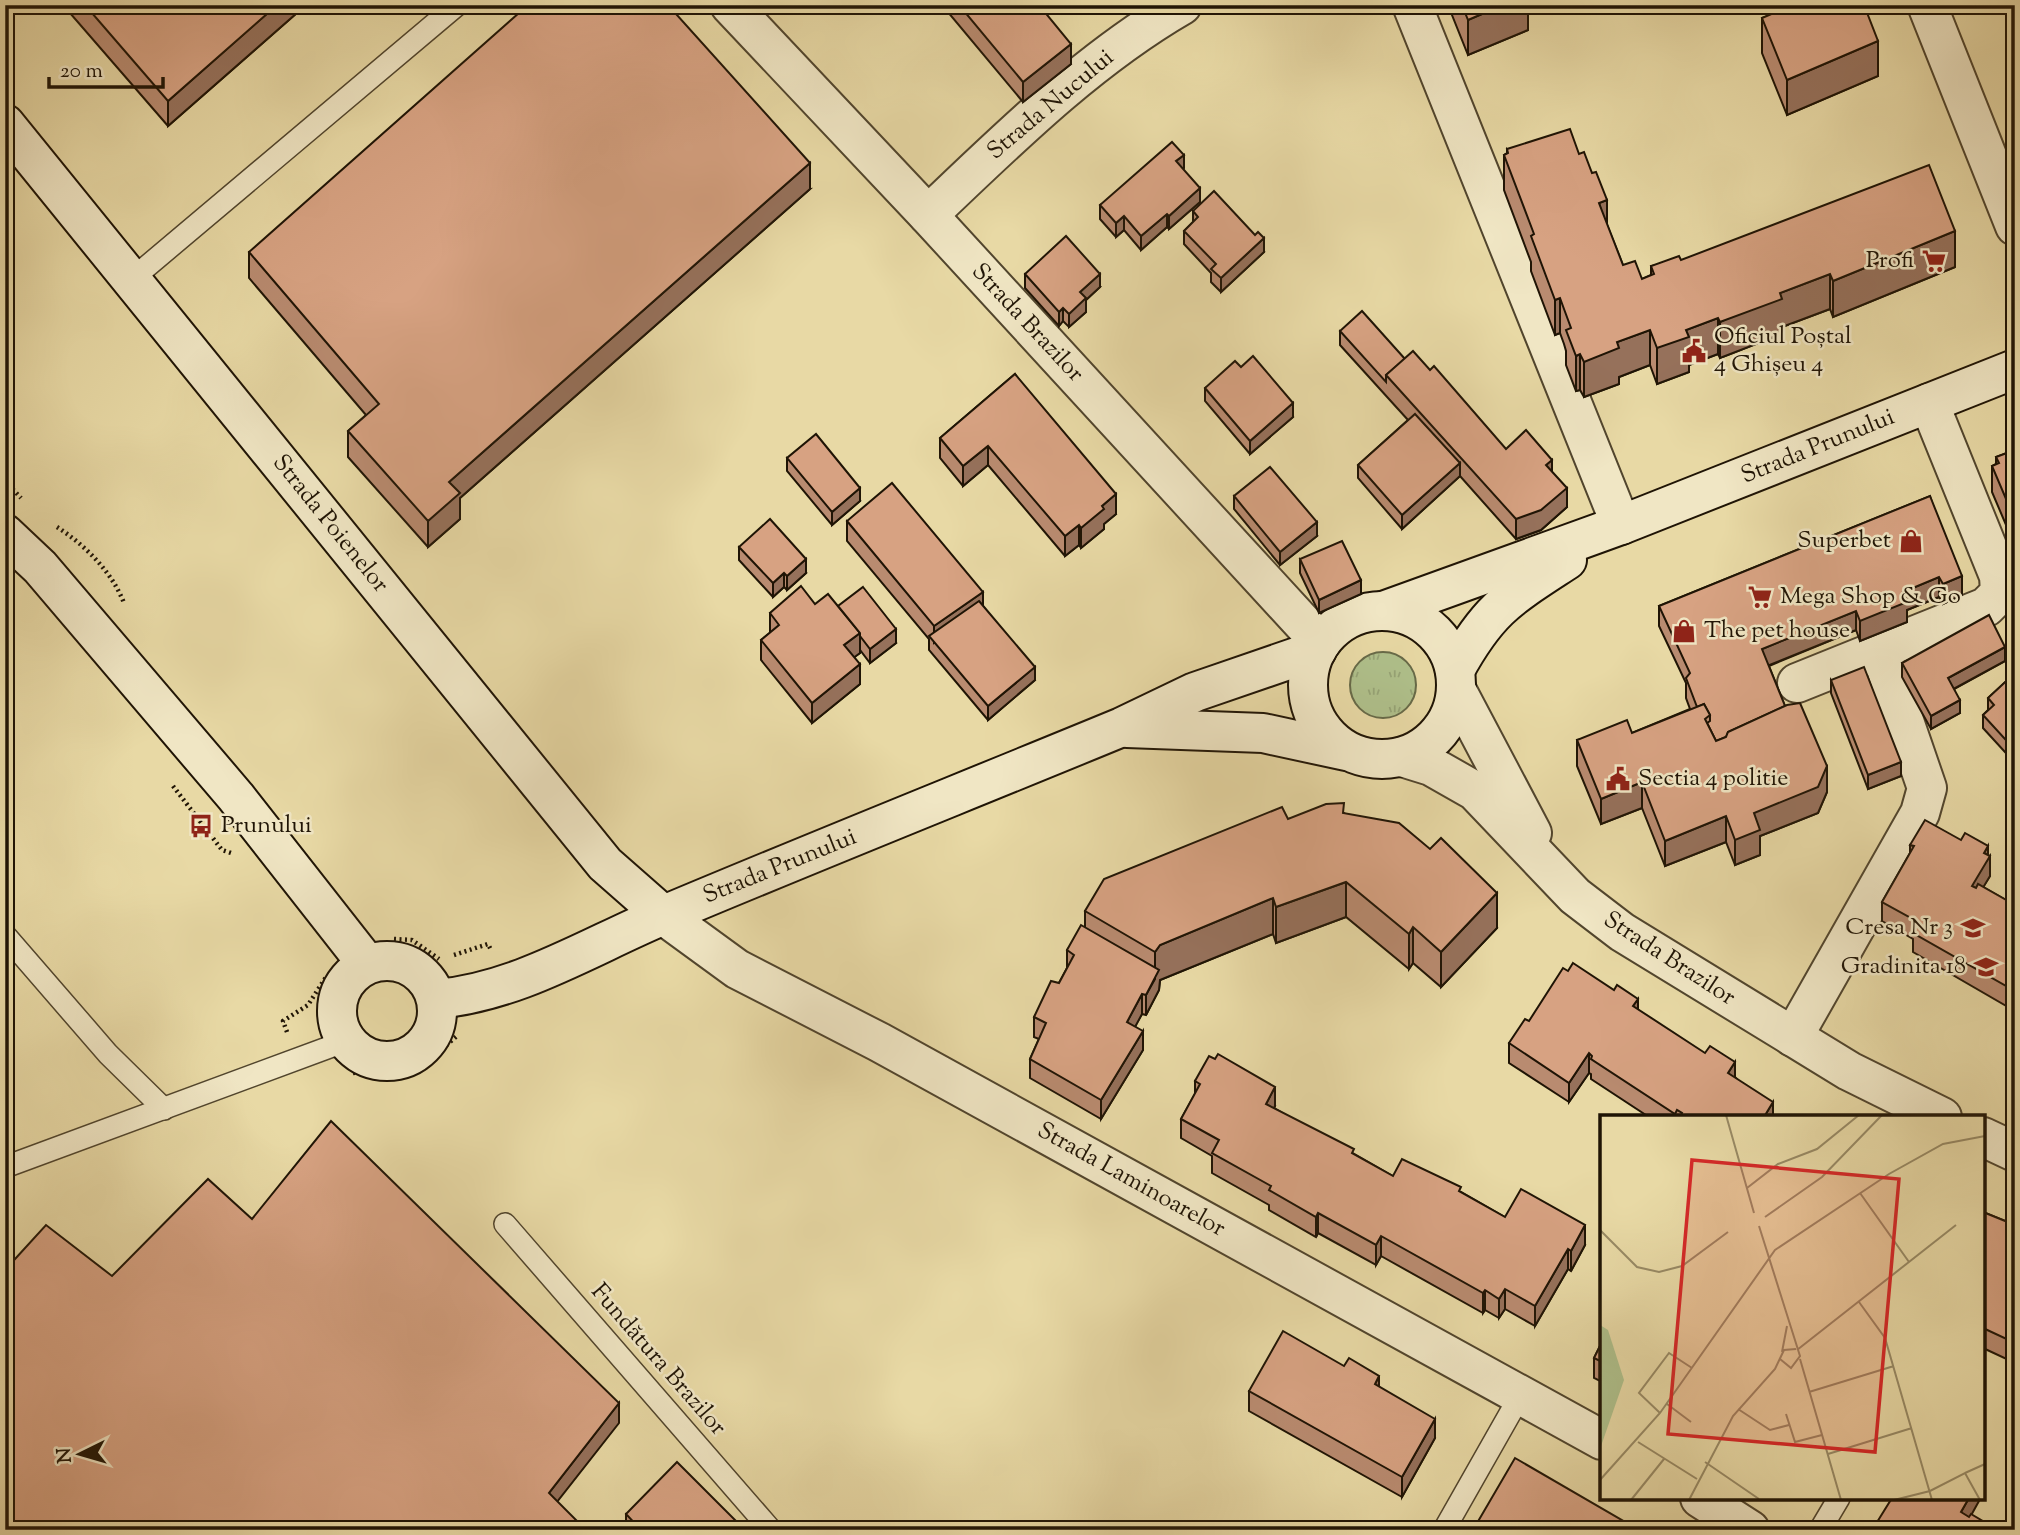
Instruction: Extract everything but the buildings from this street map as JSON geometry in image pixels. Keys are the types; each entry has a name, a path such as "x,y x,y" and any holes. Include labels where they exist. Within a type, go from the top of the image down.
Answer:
{"street":[{"name":"Strada Brazilor","path":"730,5 928,215 1319,647"},
{"name":"Strada Nucului","path":"928,215 1015,132 1108,54 1182,5"},
{"path":"1412,5 1621,525"},
{"path":"1927,5 2015,226"},
{"name":"Strada Poienelor","path":"5,124 605,864 663,915"},
{"name":"Strada Prunului","path":"1383,611 1621,525 2015,369"},
{"path":"1797,682 1986,607 2000,593 1999,576 1929,403"},
{"name":"Strada Prunului","path":"1456,680 1484,621 1505,601 1621,525"},
{"path":"5,534 40,567 227,787 367,964"},
{"path":"1383,611 1403,614 1429,629 1448,651 1456,680 1452,711 1440,732 1423,748 1402,757 1383,760 1364,758 1346,751 1328,736 1312,706 1309,671 1319,647 1348,619 1383,611"},
{"name":"Strada Prunului","path":"437,999 471,996 505,986 663,915 1122,727 1195,692 1319,647"},
{"path":"1793,1037 1920,813 1927,788 1880,651"},
{"name":"Strada Brazilor","path":"1456,680 1553,872"},
{"name":"Strada Prunului","path":"1122,727 1263,733 1346,751"},
{"name":"Strada Brazilor","path":"1402,757 1431,766 1475,792 1575,896 1622,932 1849,1071 1938,1115"},
{"name":"Strada Laminoarelor","path":"663,915 737,969 891,1048 1600,1439"},
{"path":"381,960 410,965 426,980 437,999 434,1030 415,1054 385,1062 356,1052 339,1028 338,998 354,972 367,964 381,960"},
{"path":"1985,1138 2015,1153"},
{"path":"1703,1500 1750,1530"}],"lane":[{"path":"132,279 457,5"},
{"path":"5,935 108,1054 164,1109"},
{"path":"5,1167 346,1041"},
{"name":"Fundătura Brazilor","path":"505,1224 771,1530"},
{"path":"1444,1530 1521,1396"},
{"path":"1819,1530 1838,1500"}],"green space":[{"path":"1383,652 1396,655 1406,662 1413,672 1416,685 1413,698 1406,708 1396,715 1383,718 1370,715 1360,708 1353,698 1350,685 1353,672 1360,662 1370,655"}],"place":[{"name":"Profi","path":"1934,261"},
{"name":"Oficiul Poștal 4 Ghișeu 4","path":"1694,351"},
{"name":"Superbet","path":"1911,541"},
{"name":"Mega Shop & Go","path":"1760,597"},
{"name":"The pet house","path":"1684,631"},
{"name":"Sectia 4 politie","path":"1618,779"},
{"name":"Prunului","path":"201,826"},
{"name":"Cresa Nr 3","path":"1973,928"},
{"name":"Gradinita 18","path":"1986,967"}]}
